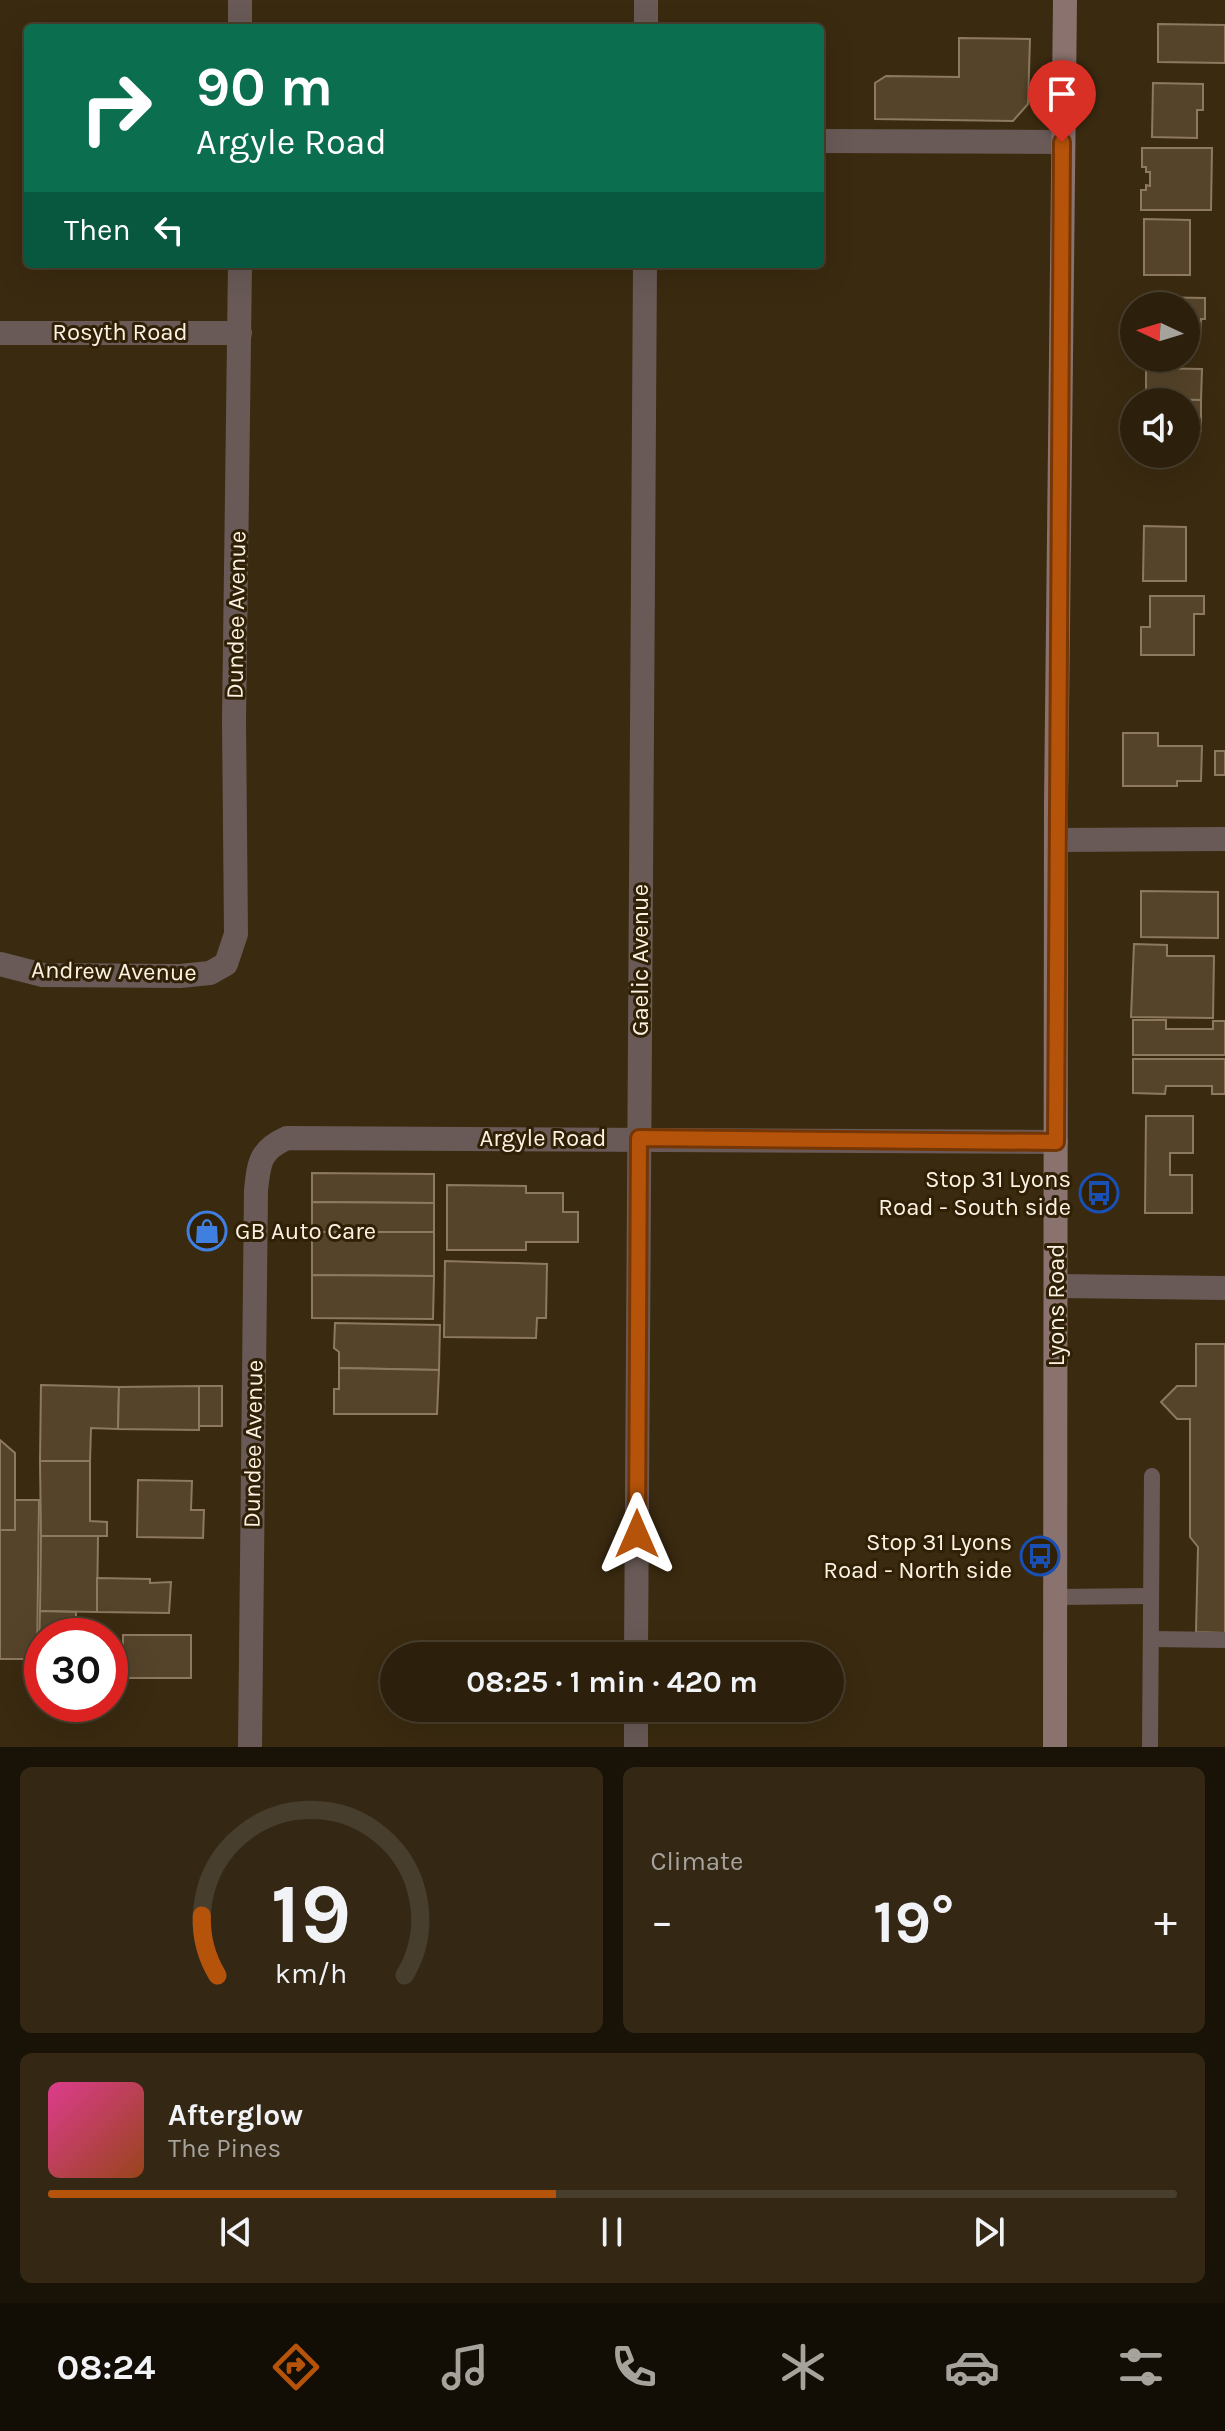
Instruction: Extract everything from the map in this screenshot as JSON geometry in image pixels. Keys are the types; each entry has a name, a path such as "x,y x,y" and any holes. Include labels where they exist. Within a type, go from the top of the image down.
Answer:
{"street":[{"path":"240,0 240,24"},
{"path":"646,0 646,24"},
{"name":"Lyons Road","path":"1055,1747 1056,840 1065,0"},
{"path":"824,141 1062,142"},
{"name":"Dundee Avenue","path":"226,964 236,934 234,721 240,268"},
{"name":"Gaelic Avenue","path":"636,1642 645,268"},
{"name":"Rosyth Road","path":"0,333 240,333"},
{"path":"1056,840 1225,839"},
{"name":"Andrew Avenue","path":"0,964 43,975 180,976 210,973 226,964"},
{"name":"Argyle Road","path":"270,1145 287,1138 1056,1142"},
{"name":"Dundee Avenue","path":"250,1747 256,1190 259,1162 270,1145"},
{"path":"1057,1286 1225,1288"},
{"path":"636,1722 636,1747"}],"lane":[{"path":"1150,1747 1152,1476"},
{"path":"1056,1597 1151,1596"},
{"path":"1151,1639 1225,1640"}],"building":[{"path":"1158,24 1225,25 1225,63 1158,62"},
{"path":"959,38 1030,39 1028,104 1013,121 875,119 875,83 886,76 959,77"},
{"path":"1153,83 1203,84 1203,110 1197,110 1197,138 1152,137"},
{"path":"1142,148 1212,148 1211,210 1141,210 1141,190 1146,190 1146,185 1150,186 1150,172 1142,167"},
{"path":"1144,219 1190,220 1190,275 1144,275"},
{"path":"1200,298 1205,298 1205,319 1201,319 1200,337"},
{"path":"1202,369 1201,400 1200,388 1146,388 1146,372 1200,372"},
{"path":"1144,526 1186,527 1186,581 1143,581"},
{"path":"1150,596 1204,596 1204,614 1194,614 1194,655 1141,655 1141,627 1150,627"},
{"path":"1123,733 1158,733 1158,746 1202,746 1201,781 1177,781 1177,786 1123,786"},
{"path":"1215,751 1225,751 1225,775 1215,775"},
{"path":"1141,891 1218,892 1218,938 1141,937"},
{"path":"1134,944 1167,945 1167,956 1214,956 1213,1018 1131,1017"},
{"path":"1133,1020 1166,1020 1166,1029 1213,1029 1213,1021 1225,1021 1225,1055 1133,1055"},
{"path":"1133,1059 1225,1059 1225,1094 1212,1094 1212,1086 1166,1086 1165,1094 1133,1093"},
{"path":"1146,1116 1193,1116 1193,1153 1170,1153 1170,1175 1192,1175 1192,1213 1145,1213"},
{"path":"312,1173 434,1174 434,1203 312,1202"},
{"path":"447,1185 526,1186 526,1193 563,1193 563,1212 578,1212 578,1242 526,1242 526,1250 447,1250"},
{"path":"312,1202 434,1203 434,1232 312,1232"},
{"path":"312,1232 434,1232 434,1276 312,1275"},
{"path":"445,1261 547,1264 546,1318 537,1318 536,1338 444,1337"},
{"path":"312,1275 434,1276 433,1319 312,1318"},
{"path":"335,1323 440,1325 439,1370 339,1368 339,1352 334,1348"},
{"path":"1196,1344 1225,1344 1225,1633 1196,1632 1198,1547 1190,1537 1190,1419 1177,1419 1161,1402 1177,1386 1196,1386"},
{"path":"339,1368 439,1370 437,1414 334,1414 334,1389 339,1389"},
{"path":"41,1385 119,1387 118,1429 91,1428 90,1461 40,1461"},
{"path":"199,1386 199,1430 118,1429 119,1387"},
{"path":"199,1386 222,1386 222,1426 199,1426"},
{"path":"0,1440 15,1453 15,1530 0,1530"},
{"path":"40,1461 90,1461 90,1521 107,1522 107,1536 41,1536"},
{"path":"138,1480 192,1481 191,1510 204,1510 203,1538 137,1537"},
{"path":"15,1500 39,1500 38,1618 24,1618 24,1659 0,1659 0,1530 15,1530"},
{"path":"41,1536 98,1536 97,1612 40,1611"},
{"path":"97,1578 171,1582 169,1613 97,1612"},
{"path":"40,1611 76,1612 76,1618 40,1618"},
{"path":"128,1635 191,1635 191,1678 128,1678"}],"place":[{"name":"Stop 31 Lyons Road - South side","path":"1099,1193"},
{"name":"GB Auto Care","path":"207,1231"},
{"name":"Stop 31 Lyons Road - North side","path":"1040,1556"}],"route":[{"path":"637,1534 639,1138 1056,1142 1062,142"}]}
